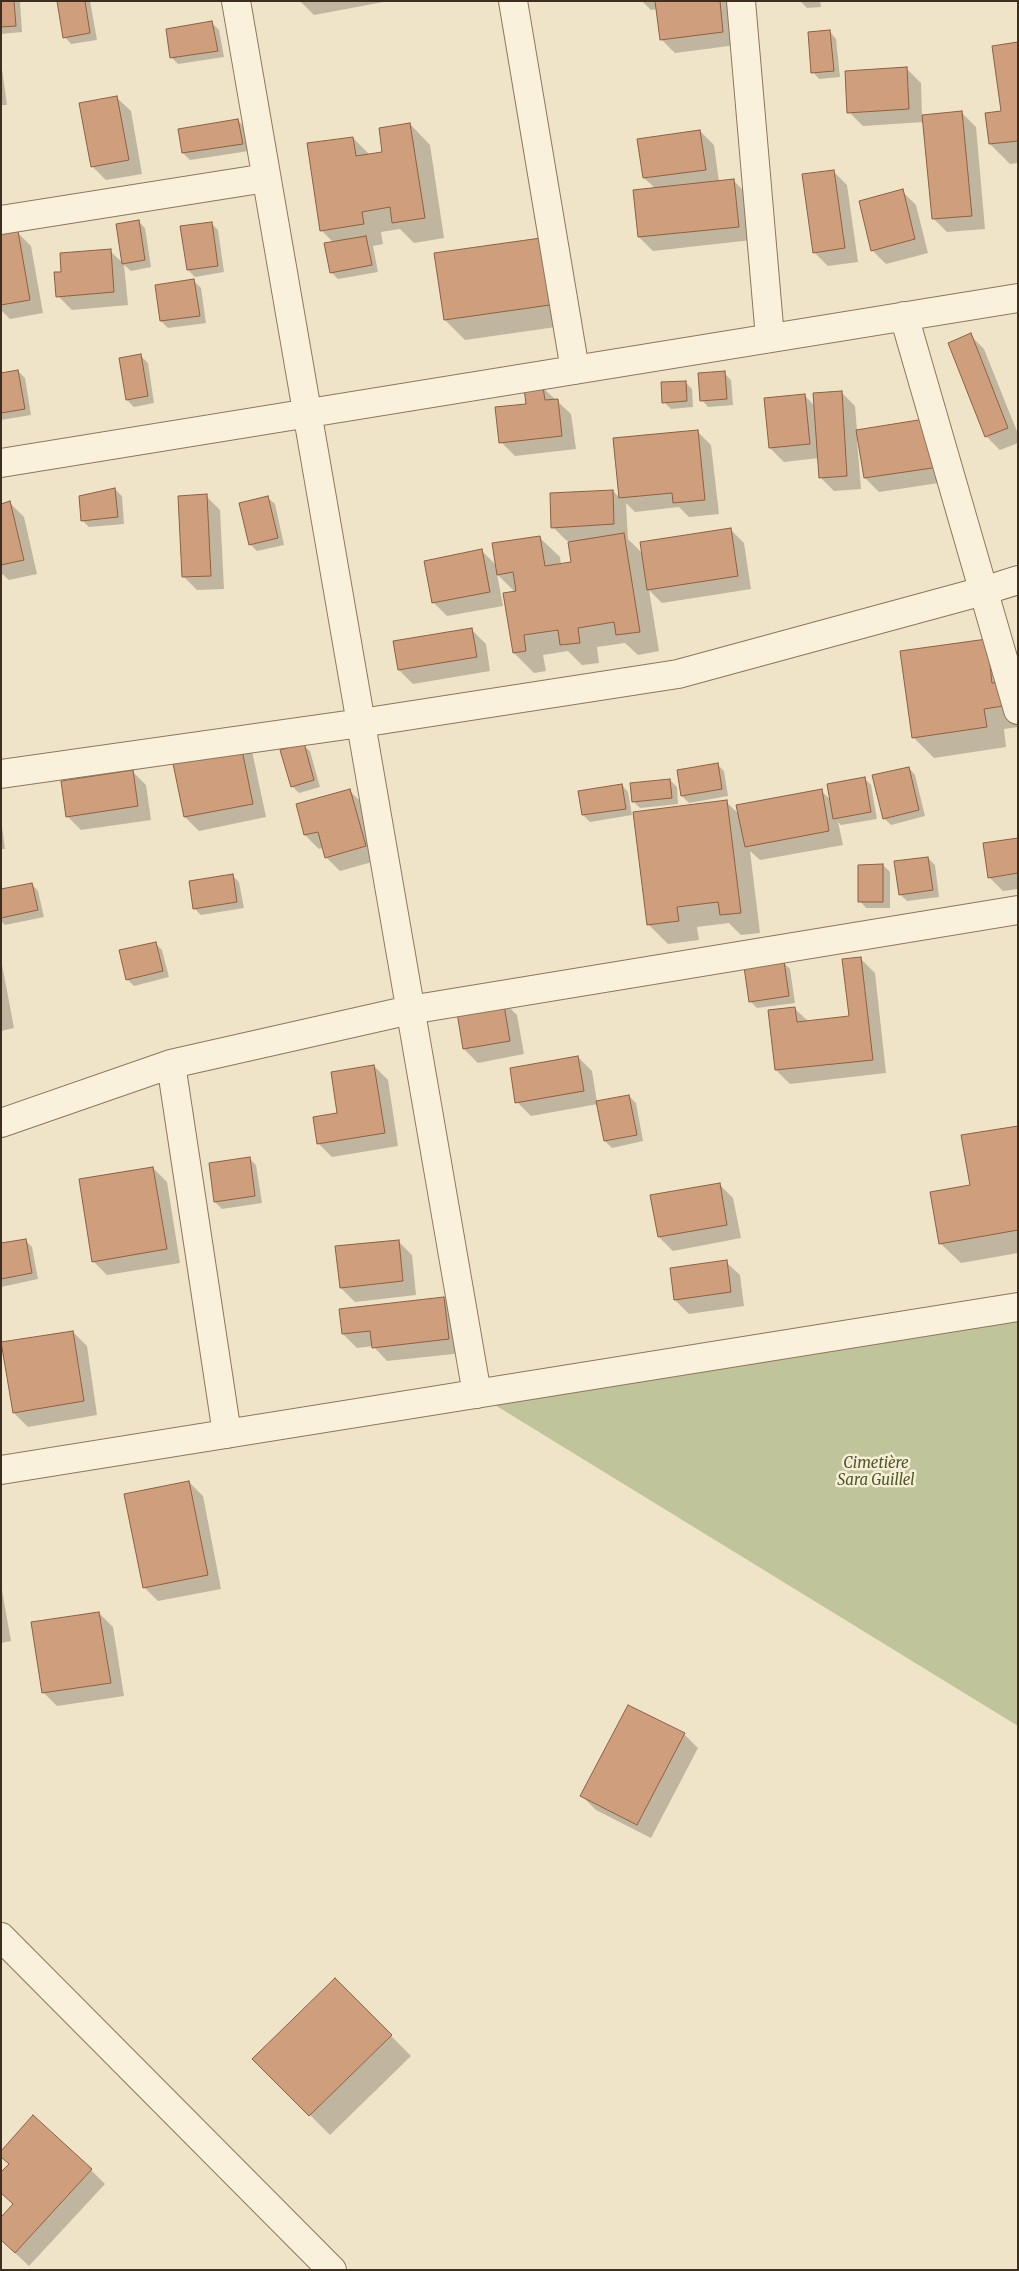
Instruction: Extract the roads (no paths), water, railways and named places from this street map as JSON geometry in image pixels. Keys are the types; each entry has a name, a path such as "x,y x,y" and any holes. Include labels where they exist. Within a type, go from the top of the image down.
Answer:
{"street":[{"path":"236,1 477,1394"},
{"path":"513,1 575,370"},
{"path":"741,1 770,338"},
{"path":"1,220 266,178"},
{"path":"1,464 1018,298"},
{"path":"904,316 1018,710"},
{"path":"1,774 361,723 678,674 984,592 1018,580"},
{"path":"1,1123 171,1064 410,1010 1018,910"},
{"path":"171,1064 227,1434"},
{"path":"1,1470 1018,1307"},
{"path":"1,1937 332,2270"}],"park label":[{"name":"Cimetière Sara Guillel","path":"876,1472"}]}
